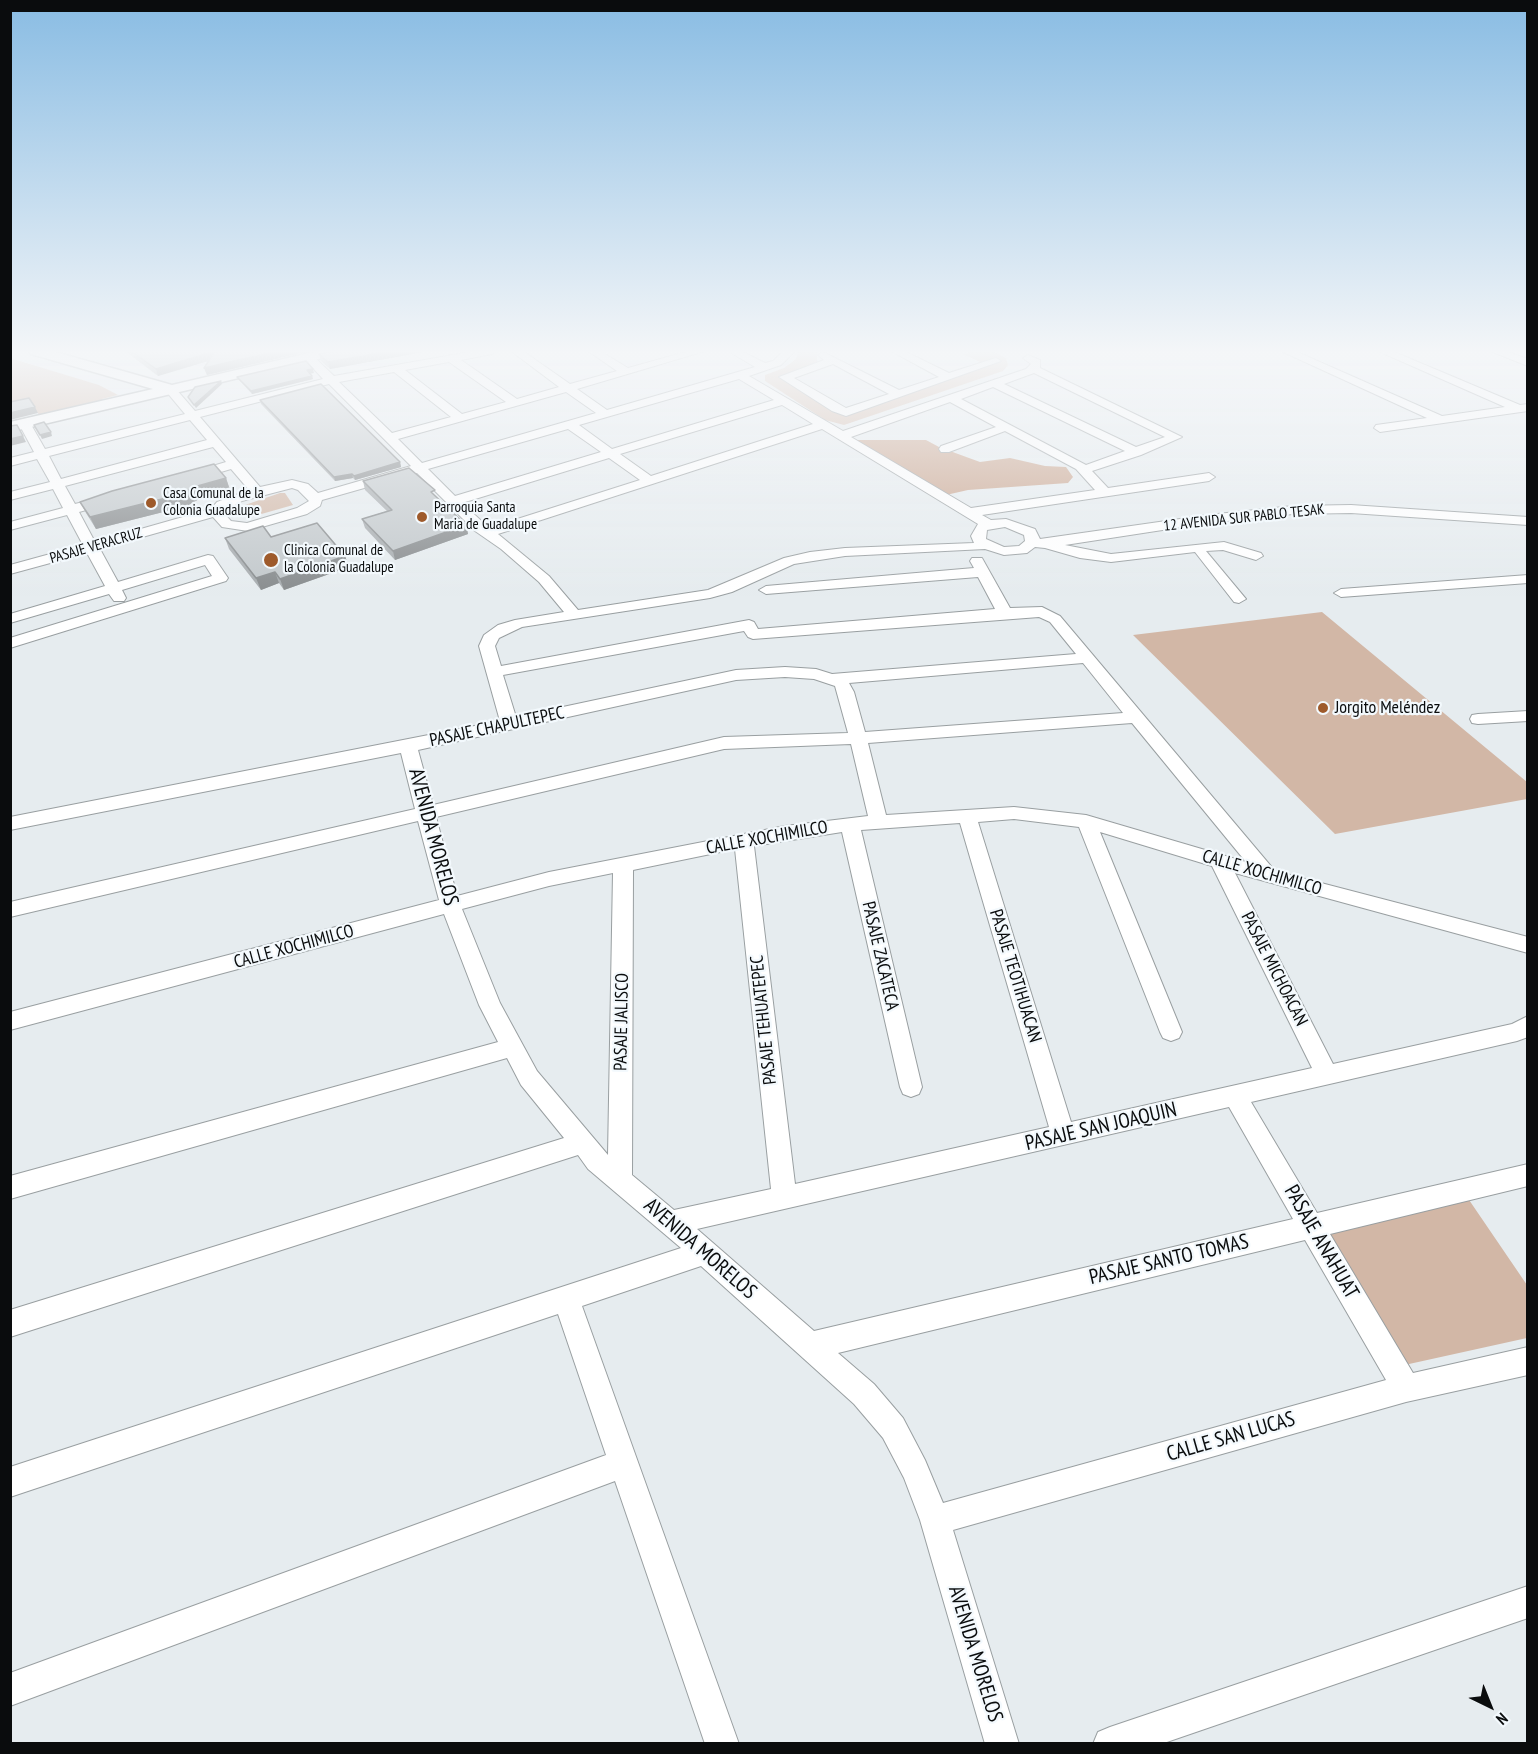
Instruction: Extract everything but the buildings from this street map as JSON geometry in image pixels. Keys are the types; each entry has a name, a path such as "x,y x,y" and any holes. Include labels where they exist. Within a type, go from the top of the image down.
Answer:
{"street":[{"path":"24,433 41,454 124,608"},
{"path":"10,462 123,433"},
{"path":"208,433 257,491"},
{"path":"384,433 487,533 506,546 544,579 575,615"},
{"path":"389,438 408,433"},
{"path":"216,512 227,524 256,526 303,511 313,504 316,498 539,433"},
{"path":"582,433 650,481"},
{"path":"453,501 681,433"},
{"path":"487,533 799,433"},
{"path":"836,433 988,525"},
{"path":"841,436 850,433"},
{"path":"945,449 990,433"},
{"path":"1017,433 1084,470 1105,493"},
{"path":"1097,433 1137,452"},
{"path":"1084,470 1176,437 1168,433"},
{"path":"10,496 216,442"},
{"path":"177,480 234,464"},
{"path":"967,513 1209,477"},
{"name":"PASAJE VERACRUZ","path":"10,570 216,512 228,502 280,485 298,485 316,498"},
{"path":"10,526 120,496"},
{"name":"12 AVENIDA SUR PABLO TESAK","path":"494,672 487,646 492,635 504,628 710,594 727,589 789,561 810,556 845,552 978,546 1013,551 1038,543 1208,519 1293,510 1351,509 1527,521"},
{"path":"1005,613 983,572 978,533 988,525 1006,523 1024,527 1038,543 1080,554 1111,558 1209,546 1224,546 1256,556"},
{"path":"1201,553 1239,599"},
{"path":"10,619 208,559 221,578 10,642"},
{"path":"766,590 983,572"},
{"path":"1341,593 1527,579"},
{"path":"509,724 494,672 749,625 753,634 1005,613 1042,612 1055,619 1268,876"},
{"name":"PASAJE CHAPULTEPEC","path":"10,824 408,746 736,675 785,672 816,674 833,679 1087,658"},
{"path":"833,679 841,683 846,692 879,822"},
{"path":"1478,719 1527,716"},
{"path":"10,910 724,743 858,738 1136,717"},
{"name":"AVENIDA MORELOS","path":"408,746 450,905 490,1005 529,1078 597,1161 705,1252 864,1394 893,1428 915,1470 935,1520 1002,1743"},
{"name":"CALLE XOCHIMILCO","path":"10,1021 549,879 744,841 850,824 1014,813 1086,821 1268,876 1527,945"},
{"name":"PASAJE TEOTIHUACAN","path":"967,816 1063,1136"},
{"path":"1086,821 1172,1032"},
{"name":"PASAJE ZACATECA","path":"850,824 911,1088"},
{"name":"PASAJE TEHUATEPEC","path":"744,841 784,1199"},
{"name":"PASAJE MICHOACAN","path":"1220,862 1327,1075"},
{"name":"PASAJE JALISCO","path":"620,1180 623,865"},
{"name":"PASAJE SAN JOAQUIN","path":"671,1223 1327,1075 1524,1033"},
{"path":"10,1188 513,1047"},
{"name":"PASAJE ANAHUAT","path":"1234,1097 1406,1388"},
{"path":"10,1324 583,1143"},
{"name":"PASAJE SANTO TOMAS","path":"810,1346 1527,1175"},
{"path":"10,1482 705,1252"},
{"path":"566,1299 722,1743"},
{"name":"CALLE SAN LUCAS","path":"935,1520 1406,1388 1527,1361"},
{"path":"10,1690 624,1463"},
{"path":"1110,1743 1527,1602"}],"shaded area":[{"path":"856,440 926,440 980,462 1010,458 1045,466 1066,467 1073,477 1068,483 968,490 946,495"},
{"path":"285,493 293,505 251,517 242,506"},
{"name":"Jorgito Meléndez","path":"1322,612 1527,782 1527,799 1335,834 1133,635"},
{"path":"1465,1194 1527,1285 1527,1338 1400,1366 1319,1228"}],"place":[{"name":"Casa Comunal de la Colonia Guadalupe","path":"151,503"},
{"name":"Parroquia Santa Maria de Guadalupe","path":"422,517"},
{"name":"Clinica Comunal de la Colonia Guadalupe","path":"271,560"},
{"name":"Jorgito Meléndez","path":"1323,708"}]}
